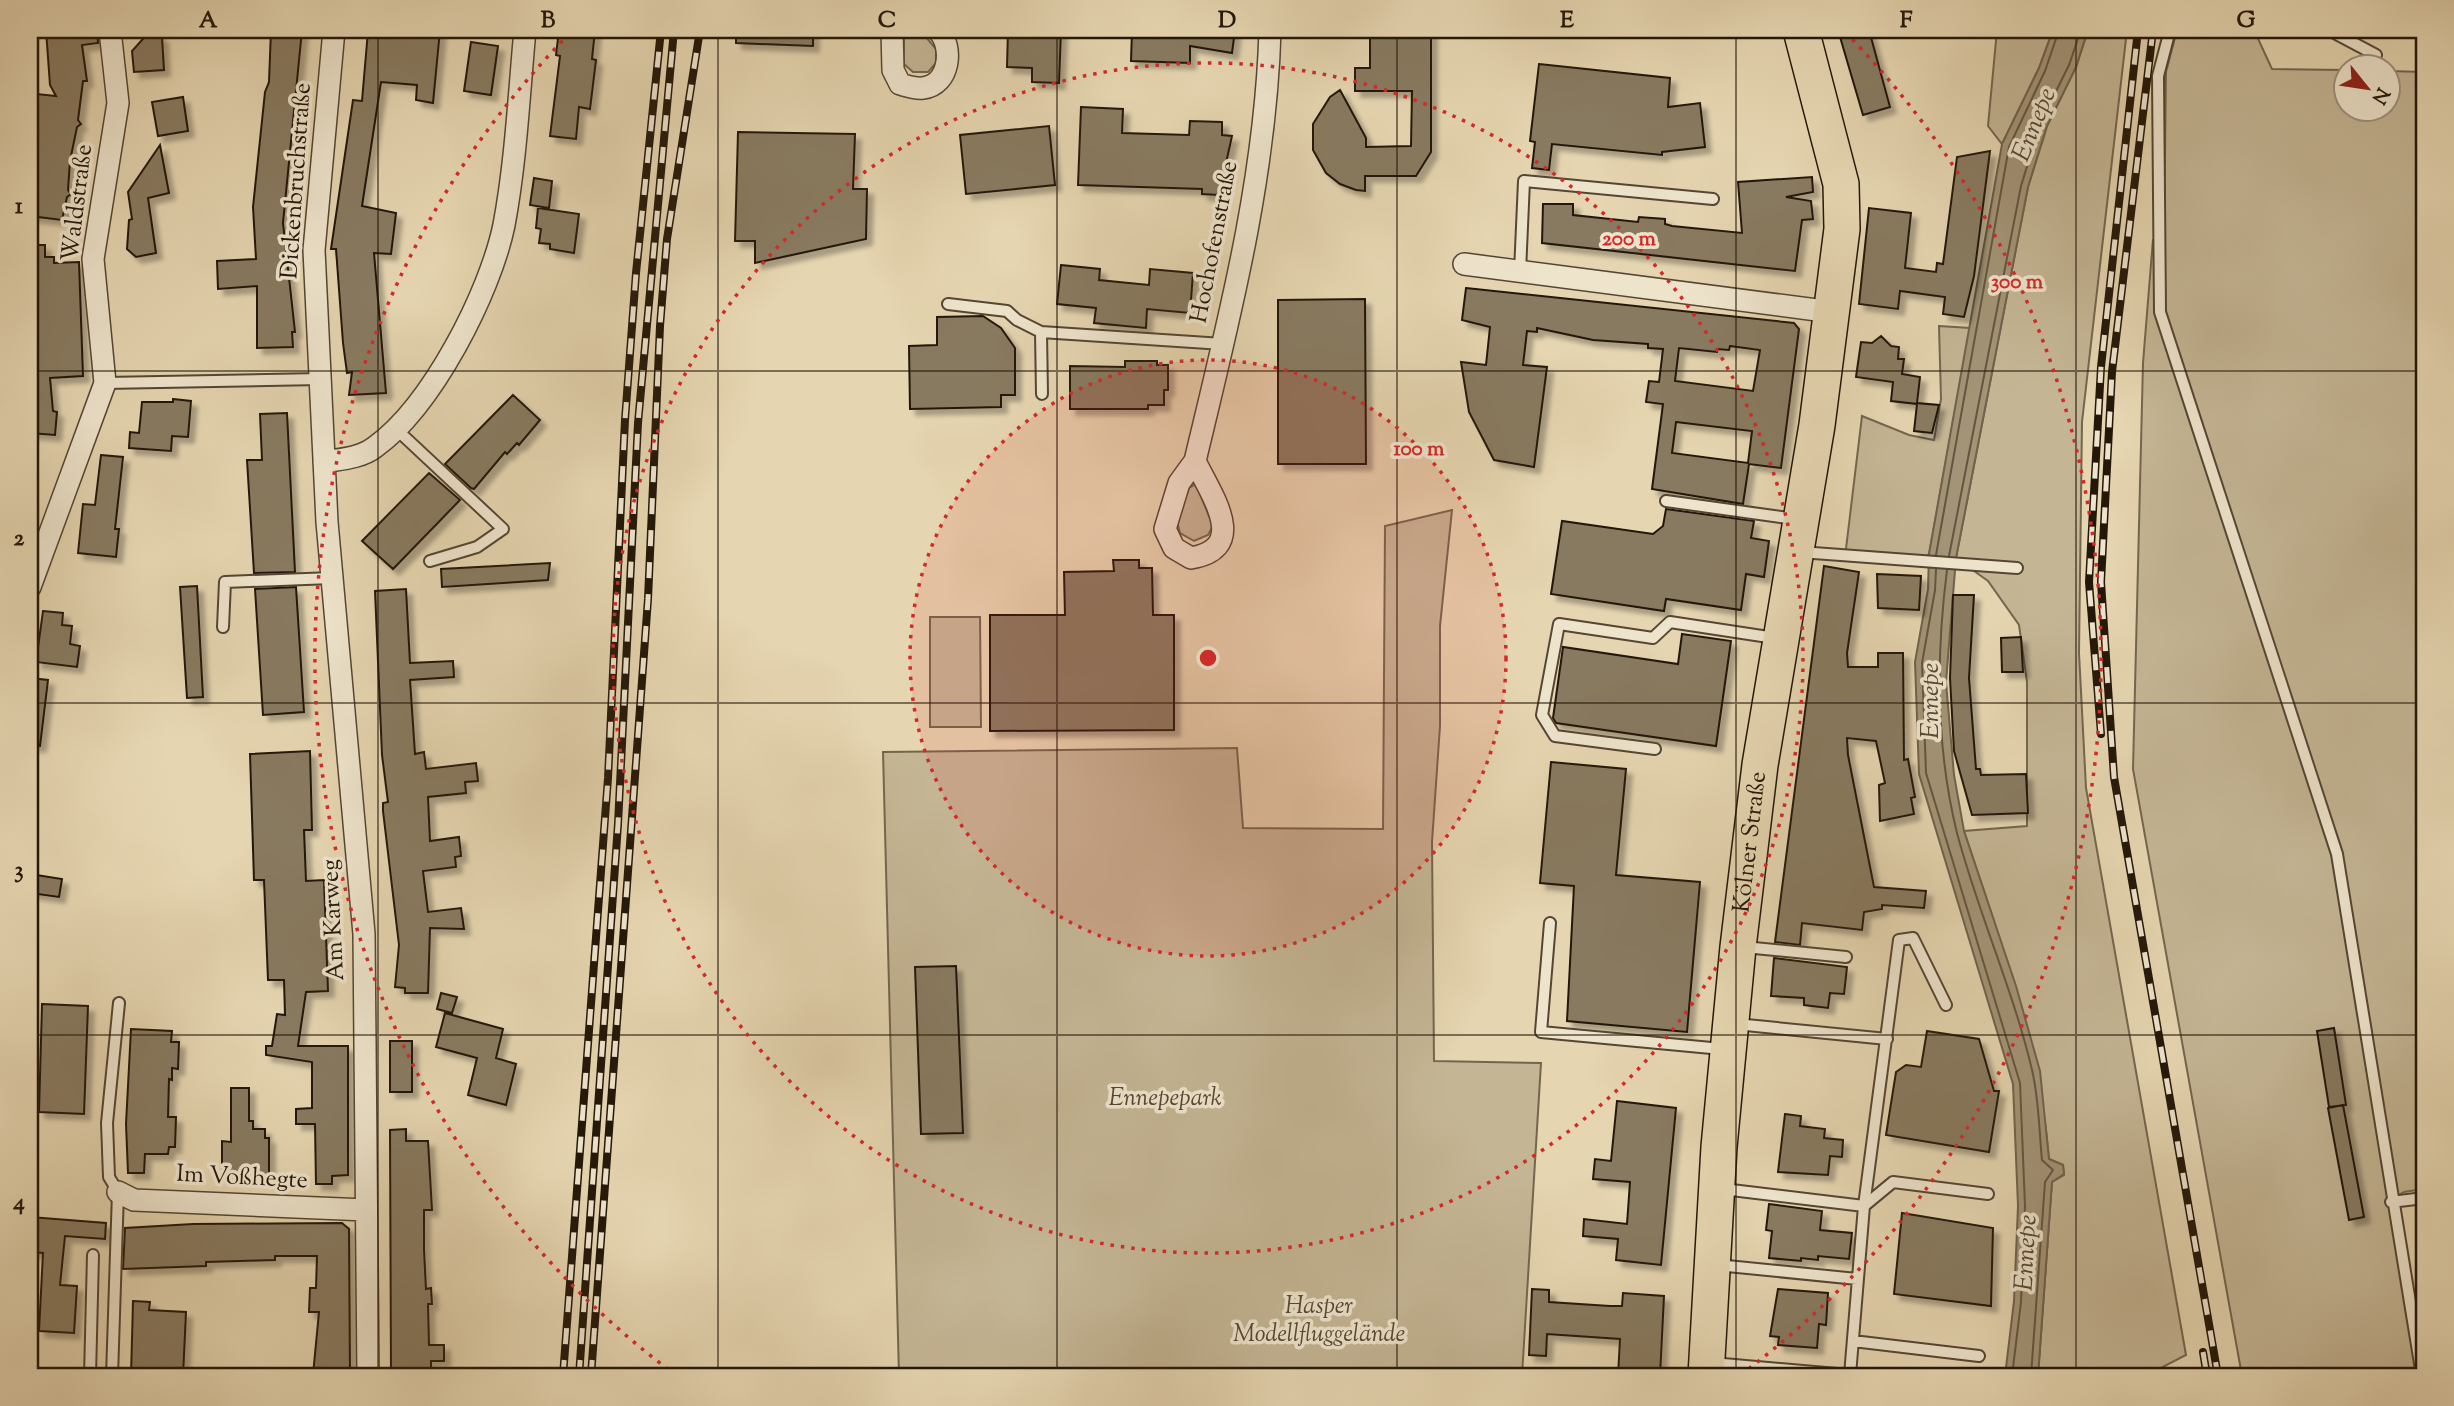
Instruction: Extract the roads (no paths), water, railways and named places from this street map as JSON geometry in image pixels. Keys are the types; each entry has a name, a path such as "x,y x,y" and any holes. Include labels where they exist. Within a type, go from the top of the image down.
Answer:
{"main road":[{"name":"Kölner Straße","path":"1706,1369 1711,1264 1738,947 1760,765 1799,536 1842,229 1841,184 1801,30"}],"street":[{"name":"Waldstraße","path":"30,587 104,383 93,259 118,103 110,30"},
{"name":"Dickenbruchstraße","path":"324,462 314,250 334,30"},
{"path":"324,462 346,459 374,448 395,428 427,392 481,295 494,263 509,192 525,30"},
{"path":"892,30 893,70 900,84 924,88 932,85 946,68 948,45 938,30"},
{"name":"Hochofenstraße","path":"1195,461 1247,244 1269,73 1270,30"},
{"path":"1464,264 1832,312"},
{"name":"Am Karweg","path":"324,462 364,934 368,1376"},
{"name":"Im Voßhegte","path":"118,1192 134,1200 366,1210"}],"lane":[{"path":"2169,30 2158,76 2160,312 2337,854 2391,1199 2422,1376"},
{"path":"2329,30 2370,52"},
{"path":"1520,272 1524,181 1713,200"},
{"path":"948,304 1007,311 1017,320 1041,332 1223,344"},
{"path":"1041,332 1042,394"},
{"path":"104,383 321,379"},
{"path":"395,428 503,529 477,547 430,561"},
{"path":"1666,501 1799,536 1919,562 2017,568"},
{"path":"223,627 225,582 332,578"},
{"path":"1655,749 1555,736 1542,715 1559,624 1653,638 1670,622 1782,639"},
{"path":"1550,923 1541,1032 1887,1039"},
{"path":"1706,1369 1855,1376 1853,1341 1864,1206 1899,940 1913,938 1946,1005"},
{"path":"1738,947 1846,957"},
{"path":"112,1376 118,1192 109,1177 107,1123 119,1003"},
{"path":"1717,1188 1864,1206 1893,1182 1988,1194"},
{"path":"2391,1199 2424,1198"},
{"path":"90,1376 93,1255"},
{"path":"1711,1264 1857,1279"},
{"path":"1853,1341 1979,1356"}],"water":[{"name":"Ennepe","path":"2053,30 2088,30 2076,67 2047,126 2028,187 1956,558 1946,682 1954,775 1964,831 2016,986 2040,1071 2049,1159 2063,1165 2064,1174 2052,1182 2038,1376 2005,1376 2014,1301 2018,1206 2013,1084 1919,774 1915,662 1928,589 1929,554 2002,144 2039,68"}],"railway":[{"path":"563,1376 608,778 625,420 636,273 661,30"},
{"path":"579,1376 618,824 638,423 674,30"},
{"path":"591,1376 648,599 660,326 667,239 700,30"},
{"path":"2101,734 2089,582 2101,367 2138,30"},
{"path":"2153,30 2112,372 2101,582 2114,777 2218,1376"},
{"path":"2203,1352 2207,1376"}],"park label":[{"name":"Ennepepark","path":"1165,1099"},
{"name":"Hasper Modellfluggelände","path":"1319,1321"}]}
